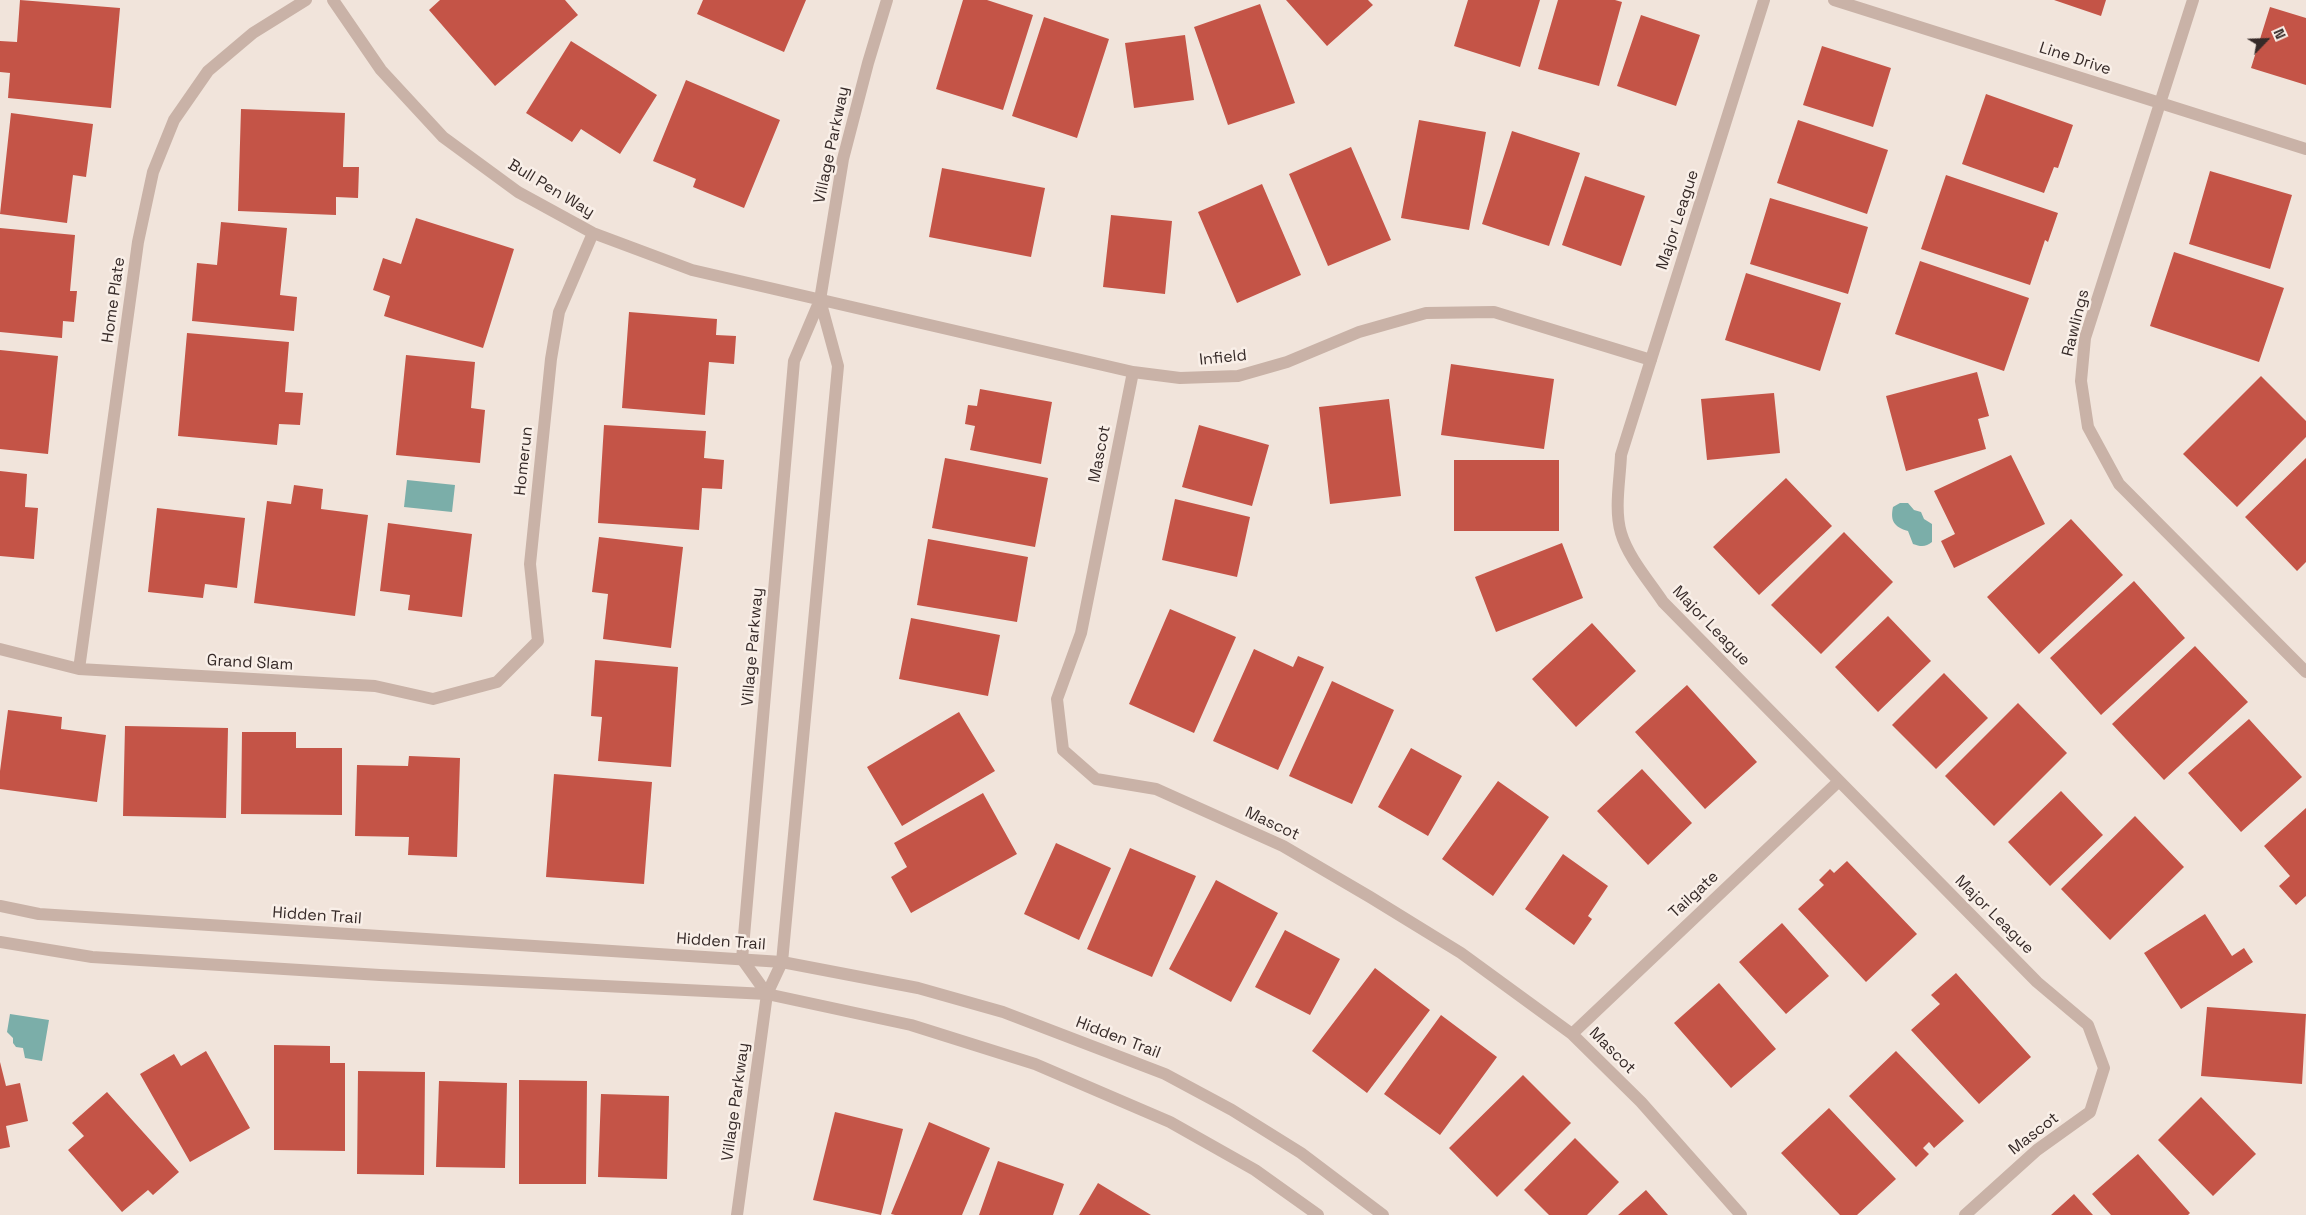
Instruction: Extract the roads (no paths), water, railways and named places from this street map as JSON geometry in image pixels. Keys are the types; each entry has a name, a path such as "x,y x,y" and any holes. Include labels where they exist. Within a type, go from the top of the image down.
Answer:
{"street":[{"name":"Home Plate","path":"79,669 138,242 153,172 174,120 208,71 252,32 306,0"},
{"name":"Bull Pen Way","path":"333,0 381,70 443,137 518,192 592,233 692,270 820,300"},
{"name":"Village Parkway","path":"742,959 794,361 820,300 843,159 887,0"},
{"name":"Major League","path":"1764,0 1621,455 1618,510 1621,533 1631,555 1663,602 2037,982 2088,1025 2104,1068"},
{"name":"Line Drive","path":"1834,0 2306,149"},
{"name":"Rawlings","path":"2193,0 2085,338 2081,381 2088,427 2119,484 2306,672"},
{"name":"Homerun","path":"497,682 538,641 530,564 551,359 559,312 592,233"},
{"name":"Village Parkway","path":"737,1215 767,994 782,962 838,366 820,300"},
{"name":"Infield","path":"820,300 1133,372 1180,378 1238,376 1287,362 1359,332 1426,313 1494,312 1651,360"},
{"name":"Mascot","path":"1133,372 1081,633 1057,700 1063,750 1096,780 1156,790 1283,846 1461,953 1572,1034 1641,1102 1741,1215"},
{"name":"Grand Slam","path":"0,649 79,669 375,686 433,699 497,682"},
{"name":"Tailgate","path":"1572,1034 1839,781"},
{"name":"Hidden Trail","path":"0,906 39,914 782,962 918,988 1003,1012 1164,1074 1232,1110 1301,1153 1383,1215"},
{"path":"0,942 92,957 380,975 767,994 911,1025 1035,1064 1170,1122 1255,1170 1318,1215"},
{"path":"742,959 767,994"},
{"name":"Mascot","path":"1965,1215 2037,1150 2090,1112 2104,1068"}],"water":[{"path":"407,480 455,485 452,512 404,507"},
{"path":"1900,503 1908,503 1914,510 1921,512 1924,519 1932,524 1932,542 1928,545 1918,546 1913,544 1908,531 1899,528 1894,523 1892,516 1893,507"},
{"path":"10,1014 49,1020 42,1061 25,1058 23,1048 16,1047 13,1043 13,1038 7,1032"}]}
